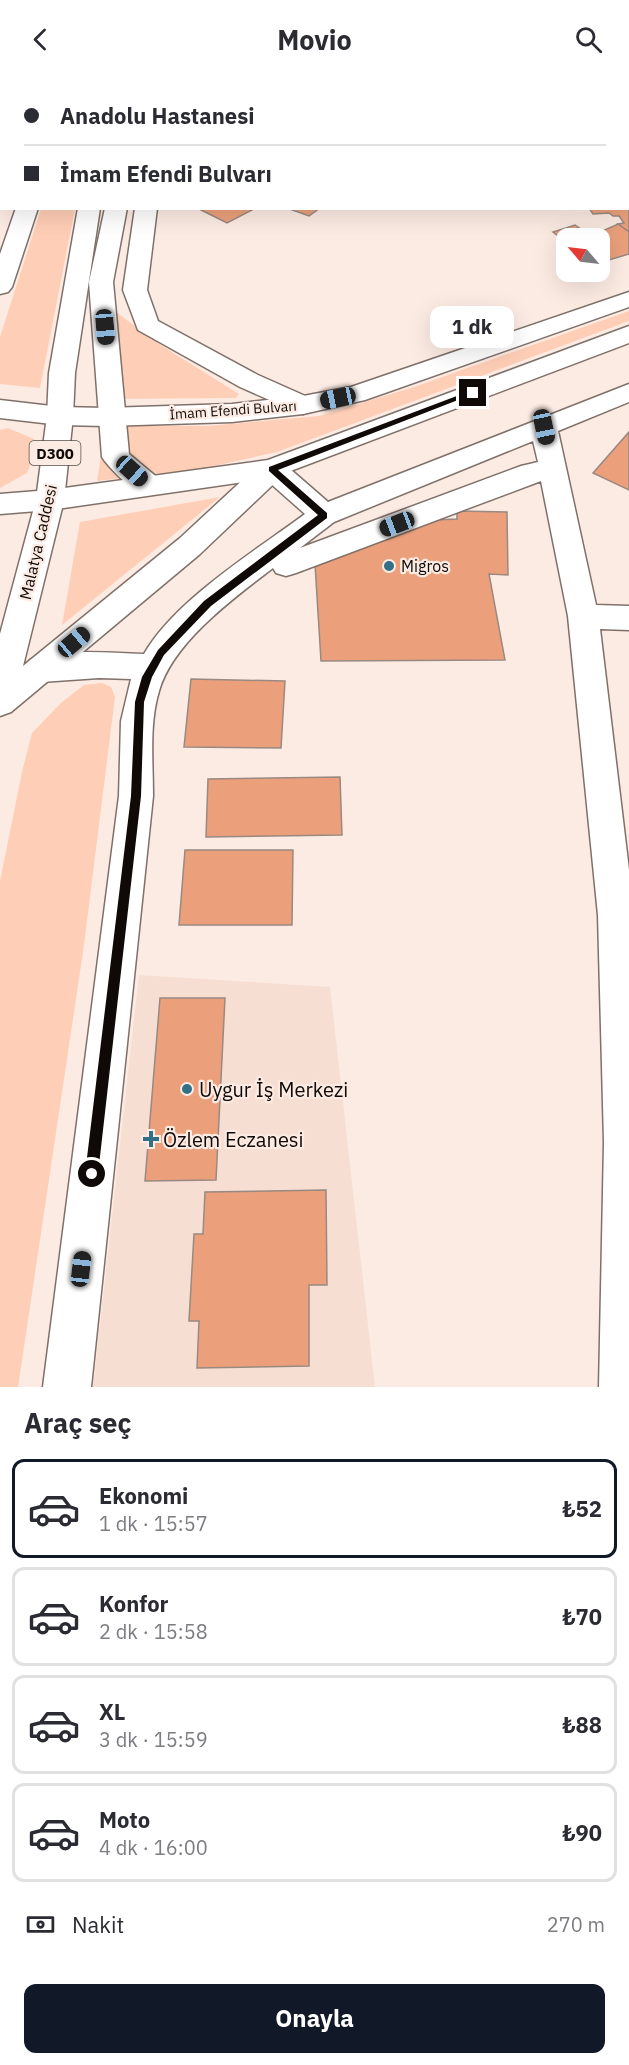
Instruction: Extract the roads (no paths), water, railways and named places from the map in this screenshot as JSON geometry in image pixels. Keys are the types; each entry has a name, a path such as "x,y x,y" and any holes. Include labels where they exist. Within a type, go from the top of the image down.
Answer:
{"main road":[{"path":"0,287 6,263 26,210"},
{"name":"Malatya Caddesi","path":"0,694 50,500 60,416 62,373 89,210"},
{"path":"116,210 100,282 116,457 149,486"},
{"path":"146,210 135,290 147,325 249,381 303,405"},
{"name":"İmam Efendi Bulvarı","path":"0,409 60,416 113,417 232,413 303,405 356,394 629,299"},
{"path":"0,504 50,500 272,469 629,334"},
{"path":"67,1387 136,796 140,702 147,677 161,653 207,603 324,515 629,392"},
{"path":"544,427 584,616 623,915 627,1141 623,1387"},
{"path":"272,469 324,515"},
{"path":"0,703 190,546 272,469"},
{"path":"285,545 286,565 531,473 553,469"},
{"path":"584,616 629,618"},
{"path":"41,669 99,665 153,667"}],"place":[{"name":"Migros","path":"389,566"},
{"name":"Uygur İş Merkezi","path":"187,1089"},
{"name":"Özlem Eczanesi","path":"151,1139"}]}
